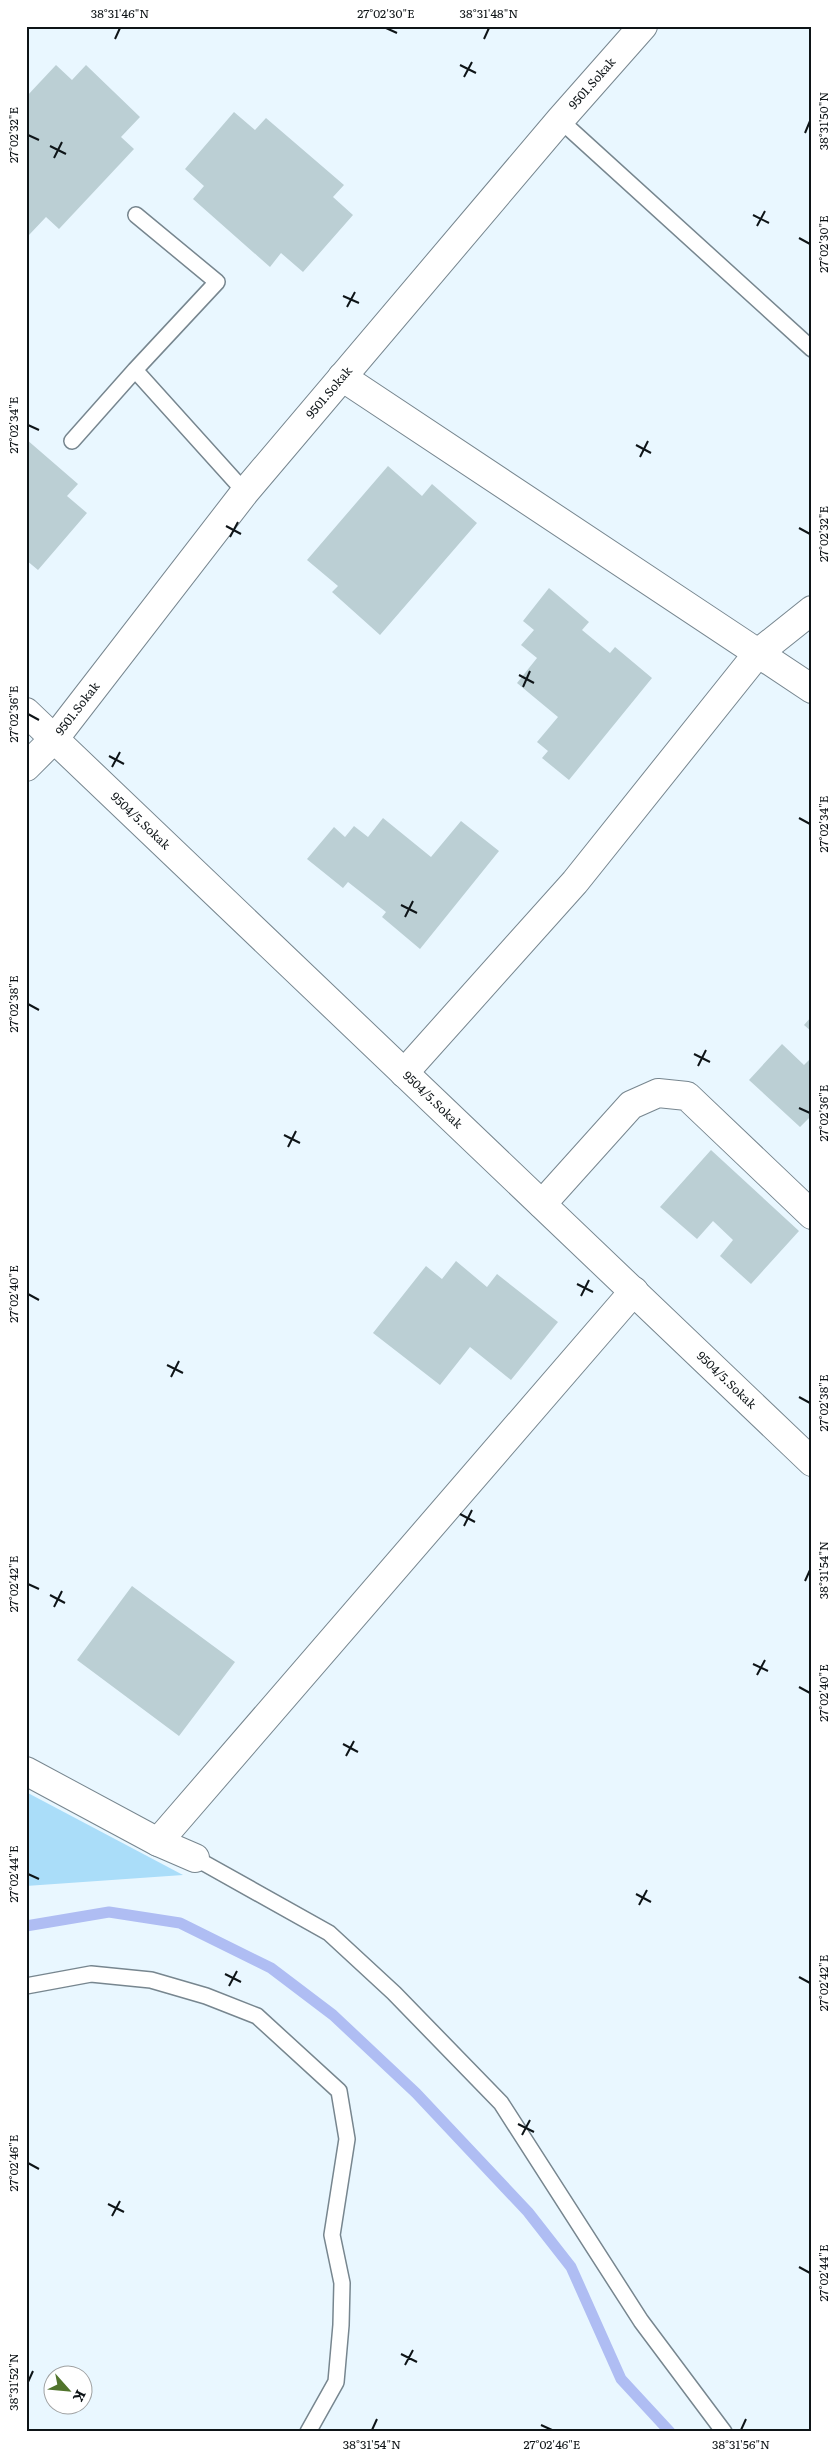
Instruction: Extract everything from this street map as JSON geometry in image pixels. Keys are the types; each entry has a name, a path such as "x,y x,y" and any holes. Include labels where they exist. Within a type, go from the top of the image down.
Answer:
{"street":[{"name":"9501.Sokak","path":"26,767 56,738 245,492 560,120 644,26"},
{"path":"342,377 812,689"},
{"path":"404,1073 575,882 758,653 812,610"},
{"name":"9504/5.Sokak","path":"26,712 56,738 812,1462"},
{"path":"542,1204 632,1105 658,1093 686,1096 812,1215"},
{"path":"158,1842 634,1292"},
{"path":"26,1771 158,1842 195,1858"}],"lane":[{"path":"560,120 812,349"},
{"path":"72,441 217,282 136,216"},
{"path":"135,370 245,492"},
{"path":"195,1858 328,1933 394,1993 501,2104 641,2320 724,2432"},
{"path":"26,1986 90,1974 151,1980 206,1996 257,2016 339,2091 347,2139 332,2235 342,2283 341,2325 336,2382 308,2432"}],"shaded area":[{"path":"26,1792 183,1875 26,1886"}],"building":[{"path":"56,65 72,80 86,65 140,117 121,137 134,149 59,229 46,217 29,235 26,232 26,97"},
{"path":"234,112 255,130 266,118 344,185 333,197 353,215 303,272 281,253 270,267 193,199 204,186 185,169"},
{"path":"26,439 78,484 67,496 87,513 38,570 26,560"},
{"path":"388,466 422,496 432,484 477,523 380,635 332,592 338,586 307,560"},
{"path":"549,588 589,622 582,630 610,653 615,647 652,678 569,780 542,758 548,751 537,742 558,717 517,683 537,658 521,645 534,630 523,621"},
{"path":"383,818 431,857 461,821 499,851 420,949 382,917 386,912 348,882 343,888 307,859 334,827 345,837 354,826 368,837"},
{"path":"812,1016 812,1032 804,1025"},
{"path":"782,1044 804,1065 812,1057 812,1115 800,1127 749,1080"},
{"path":"711,1150 799,1231 751,1284 720,1256 733,1240 713,1221 697,1239 660,1207"},
{"path":"456,1261 487,1287 497,1274 558,1322 511,1380 470,1347 440,1385 373,1333 426,1266 442,1279"},
{"path":"132,1586 235,1662 179,1736 77,1660"}],"waterway":[{"path":"26,1926 109,1912 180,1923 271,1968 333,2015 416,2093 528,2212 571,2267 621,2379 670,2432"}]}
